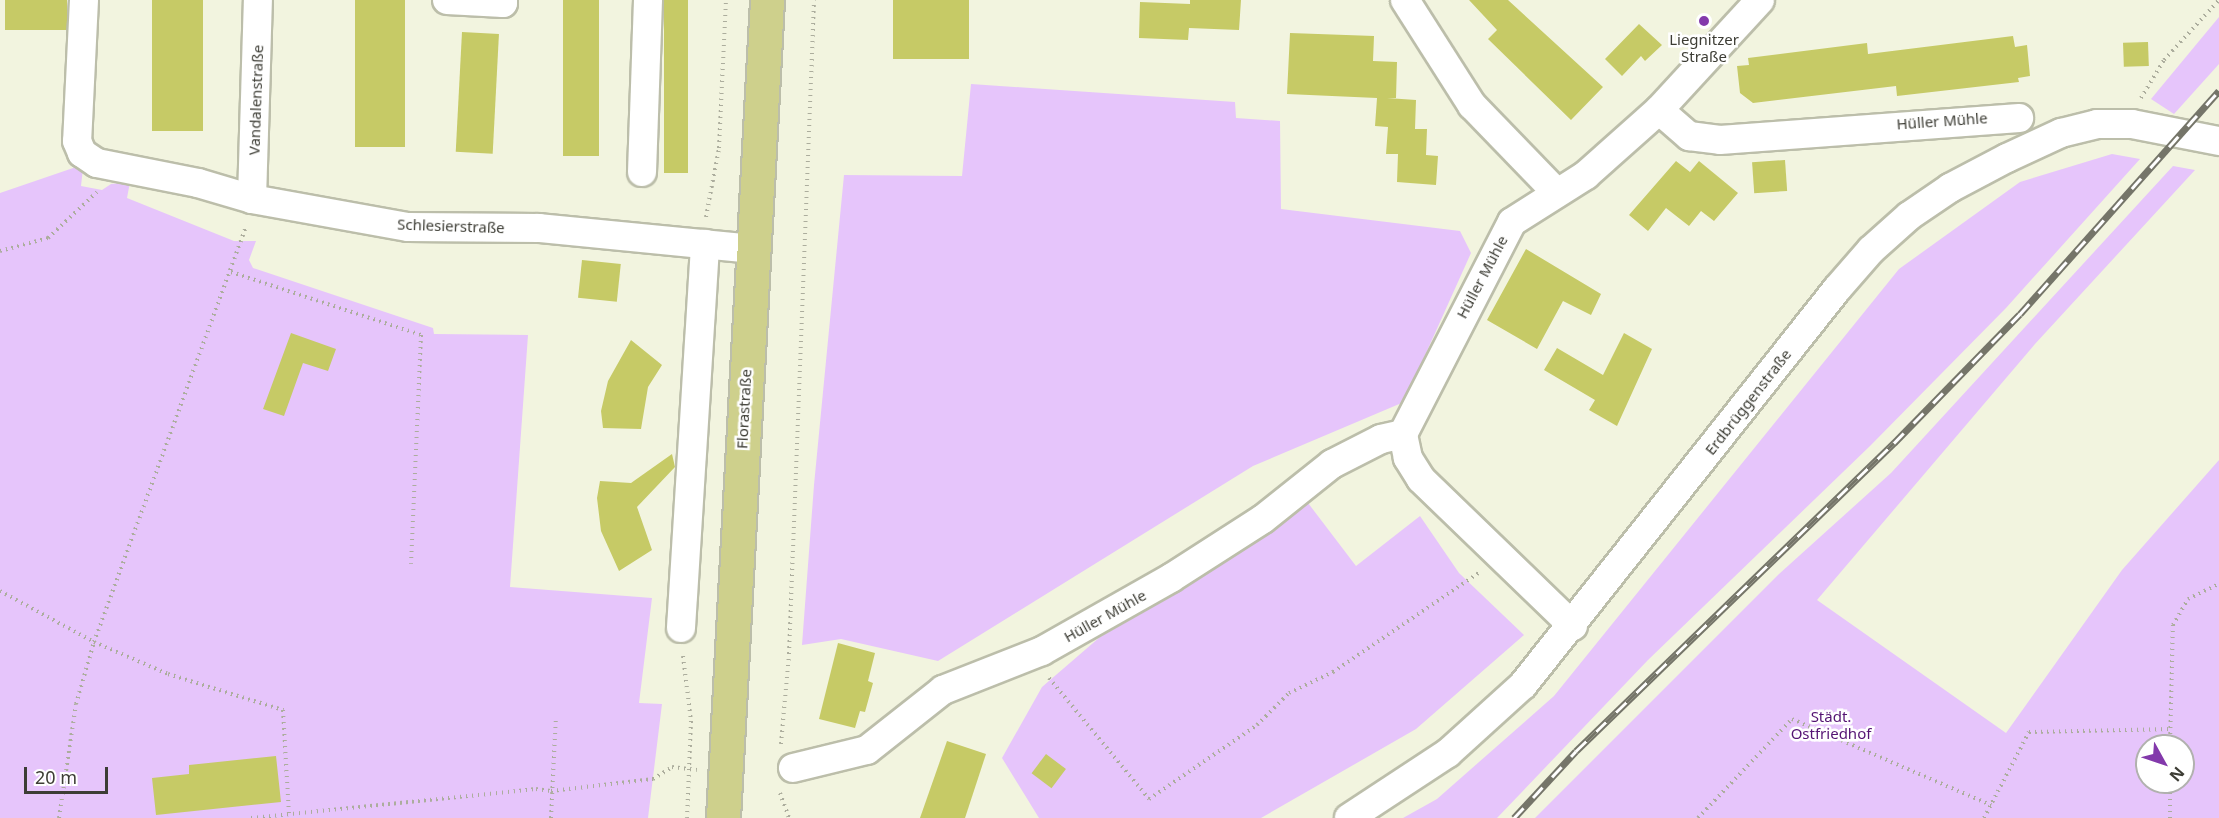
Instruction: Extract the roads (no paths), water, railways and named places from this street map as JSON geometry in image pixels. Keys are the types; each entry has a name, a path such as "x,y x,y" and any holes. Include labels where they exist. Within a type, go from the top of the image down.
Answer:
{"main road":[{"name":"Florastraße","path":"723,818 767,0"}],"street":[{"name":"Schlesierstraße","path":"84,0 78,141 82,153 97,163 198,183 252,199 408,227 539,228 752,249"},
{"name":"Vandalenstraße","path":"252,199 258,0"},
{"path":"447,0 503,3 503,0"},
{"path":"642,172 648,0"},
{"path":"1405,0 1472,105 1557,193"},
{"name":"Hüller Mühle","path":"786,769 867,750 943,690 1042,651 1171,578 1263,519 1332,464 1381,439 1403,434 1498,243 1512,222 1586,175 1659,110 1760,0"},
{"name":"Hüller Mühle","path":"1659,110 1689,136 1720,140 1985,117 2019,118"},
{"name":"Erdbrüggenstraße","path":"1349,818 1448,753 1523,685 1573,626 1837,289 1893,229 1950,188 2061,133 2097,124 2133,124 2219,141"},
{"path":"681,628 705,244"},
{"path":"1403,434 1408,458 1421,479 1500,558 1573,626"}],"railway":[{"path":"1514,818 1576,751 1894,443 2020,314 2219,91"}],"place":[{"name":"Liegnitzer Straße","path":"1704,21"}],"park label":[{"name":"Städt. Ostfriedhof","path":"1831,724"}]}
